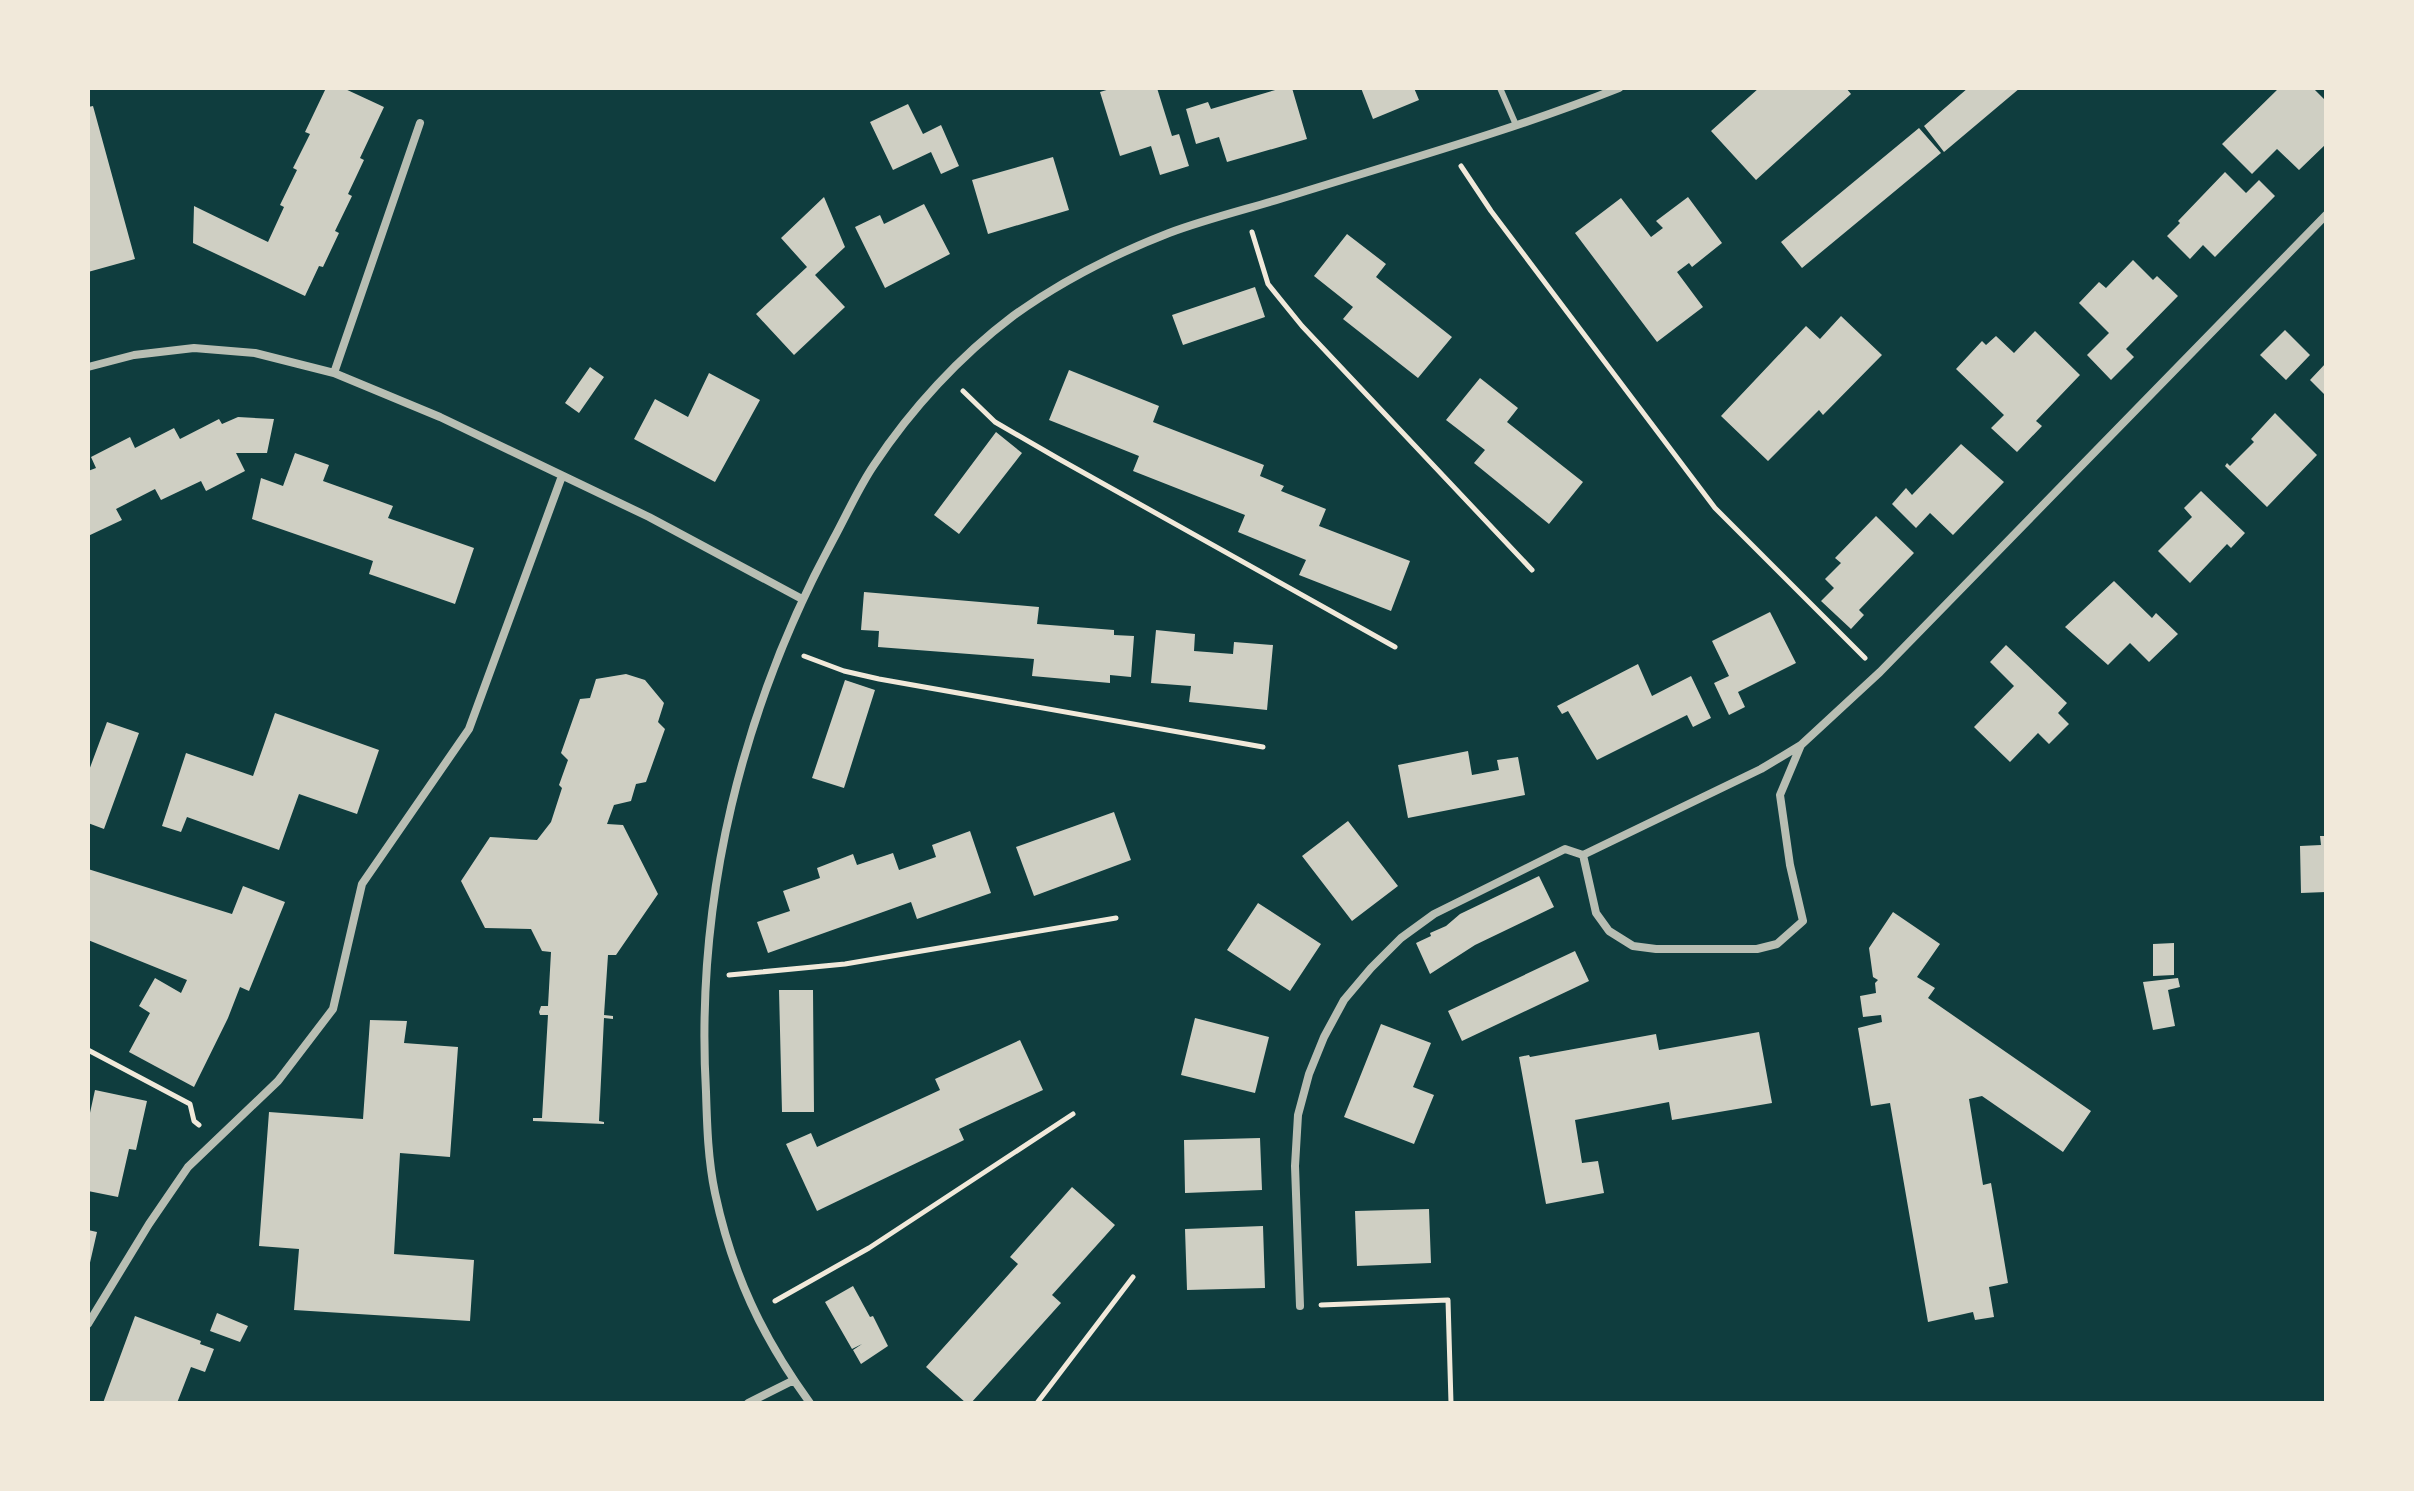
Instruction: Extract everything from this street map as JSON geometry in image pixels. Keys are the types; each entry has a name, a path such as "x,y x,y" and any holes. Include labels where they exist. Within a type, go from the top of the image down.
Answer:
{"street":[{"path":"810,1403 753,1314 735,1267 713,1177 704,1065 704,974 714,892 730,804 743,756 781,646 802,599 873,466 946,374 1015,315 1128,250 1173,232 1448,147 1619,88"},
{"path":"334,373 420,123"},
{"path":"1300,1306 1295,1166 1298,1115 1309,1074 1324,1037 1344,1000 1381,958 1401,938 1434,914 1565,849 1583,855 1761,769 1801,745 1880,672 2326,215"},
{"path":"88,367 134,355 194,348 255,353 334,373 440,417 649,517 802,599"},
{"path":"88,1324 188,1167 278,1081 333,1009 362,884 469,729 562,476"},
{"path":"1583,855 1596,913 1609,931 1633,946 1656,949 1757,949 1777,944 1803,921 1790,865 1780,795 1801,745"},
{"path":"748,1403 794,1380"}],"lane":[{"path":"1500,88 1516,125"}],"path":[{"path":"1448,147 1491,211 1715,508 1880,672"},
{"path":"1246,210 1268,284 1320,347 1532,570"},
{"path":"946,374 995,422 1395,647"},
{"path":"781,646 820,664 879,679 1263,747"},
{"path":"704,974 733,975 845,964 1116,918"},
{"path":"88,1050 190,1104 194,1121 215,1138"},
{"path":"753,1314 869,1248 1073,1114"},
{"path":"1037,1403 1133,1277"},
{"path":"1300,1306 1448,1300 1451,1403"}],"building":[{"path":"326,88 343,88 384,107 360,158 364,160 348,194 352,196 335,231 339,233 305,296 193,243 194,206 268,242 284,207 280,205 297,170 293,168 310,134 305,132"},
{"path":"1113,88 1157,88 1172,136 1179,134 1189,166 1160,175 1151,146 1120,156 1100,92"},
{"path":"1282,88 1292,88 1307,139 1227,162 1219,137 1196,144 1186,109 1208,102 1211,109"},
{"path":"1361,88 1414,88 1419,100 1373,119"},
{"path":"1759,88 1846,88 1851,94 1756,180 1711,131"},
{"path":"1968,88 2020,88 1944,152 1924,126"},
{"path":"2279,88 2313,88 2326,101 2326,144 2299,170 2277,149 2252,174 2222,144"},
{"path":"908,104 923,134 941,125 959,166 941,174 931,152 893,170 870,122"},
{"path":"93,106 135,259 88,272 88,107"},
{"path":"1919,128 1941,153 1802,268 1781,242"},
{"path":"1053,157 1069,210 988,234 972,180"},
{"path":"2225,172 2246,193 2259,180 2275,196 2215,257 2203,245 2190,259 2167,236"},
{"path":"824,197 845,247 815,275 845,307 794,355 756,314 807,267 781,238"},
{"path":"1688,197 1722,243 1692,267 1689,263 1677,272 1703,307 1657,342 1575,233 1621,198 1651,237 1663,228 1656,221"},
{"path":"924,204 950,254 885,288 855,227 880,215 884,224"},
{"path":"1347,234 1386,264 1376,277 1452,337 1418,378 1343,319 1353,307 1314,276"},
{"path":"2133,260 2153,280 2157,276 2178,296 2126,349 2134,357 2111,380 2087,355 2109,333 2079,303 2099,282 2106,288"},
{"path":"1255,287 1265,317 1183,345 1172,315"},
{"path":"1841,316 1882,355 1823,415 1819,410 1768,461 1721,416 1806,326 1820,339"},
{"path":"2285,330 2310,355 2286,380 2260,355"},
{"path":"2035,331 2080,375 2036,421 2042,426 2017,452 1991,428 2004,415 1956,369 1982,341 1986,345 1996,336 2014,353"},
{"path":"2326,363 2326,396 2310,380"},
{"path":"590,367 604,377 579,413 565,403"},
{"path":"1069,370 1159,406 1153,422 1264,465 1260,476 1284,486 1281,491 1326,509 1319,526 1410,561 1391,611 1299,575 1306,560 1238,532 1245,515 1133,471 1139,456 1049,420"},
{"path":"709,373 760,400 715,482 634,439 655,399 688,417"},
{"path":"1480,378 1518,408 1507,422 1583,482 1549,524 1474,463 1485,450 1446,420"},
{"path":"2275,413 2317,455 2267,507 2225,466 2227,463 2230,466 2254,442 2251,439"},
{"path":"238,417 274,419 267,453 236,453 245,471 206,491 201,481 161,500 155,489 116,509 122,520 88,536 88,471 96,468 91,457 130,437 135,448 174,428 180,439 219,419 222,424"},
{"path":"996,432 1022,453 959,534 934,515"},
{"path":"1961,444 2004,482 1953,535 1930,513 1916,528 1892,504 1906,488 1912,495"},
{"path":"295,453 329,465 323,481 393,506 388,518 474,548 455,604 369,574 373,561 252,519 261,478 283,486"},
{"path":"2201,491 2245,533 2231,548 2227,544 2190,583 2158,551 2192,517 2184,508"},
{"path":"1876,516 1914,553 1859,610 1864,615 1851,629 1821,601 1834,588 1825,579 1841,563 1835,558"},
{"path":"2114,581 2152,618 2156,613 2178,634 2149,662 2130,643 2108,665 2065,627"},
{"path":"864,592 1039,607 1037,624 1114,630 1114,635 1134,636 1131,677 1110,675 1110,683 1032,676 1034,659 878,647 879,631 861,630"},
{"path":"1770,612 1796,663 1738,692 1745,707 1729,715 1714,683 1729,676 1712,641"},
{"path":"1156,630 1195,634 1194,651 1233,654 1234,642 1273,645 1267,710 1189,702 1191,686 1151,683"},
{"path":"2006,645 2067,703 2058,713 2069,724 2049,744 2038,733 2010,762 1974,727 2014,686 1990,662"},
{"path":"1638,664 1652,696 1691,676 1711,718 1693,727 1687,715 1597,760 1568,711 1562,714 1557,706"},
{"path":"626,674 645,680 664,703 658,722 665,729 646,782 636,784 631,801 614,805 607,824 623,825 658,894 616,955 608,955 604,1015 613,1016 613,1019 604,1018 599,1121 604,1124 533,1121 533,1118 542,1118 548,1015 540,1015 539,1012 541,1006 548,1006 551,952 542,951 531,929 485,928 461,881 490,837 537,840 551,822 562,788 559,785 568,760 561,753 580,699 590,698 596,679"},
{"path":"845,680 875,690 844,788 812,778"},
{"path":"275,713 379,750 357,814 299,794 279,850 187,817 181,832 162,826 186,753 253,776"},
{"path":"107,722 139,733 104,829 88,823 88,773"},
{"path":"1468,751 1472,775 1499,770 1497,760 1518,757 1525,795 1408,818 1398,765"},
{"path":"1114,812 1131,860 1034,896 1016,847"},
{"path":"1348,821 1398,886 1352,921 1302,856"},
{"path":"970,831 991,893 917,919 911,902 768,953 757,922 790,911 783,891 820,878 817,868 853,854 857,865 893,853 899,870 936,857 932,845"},
{"path":"2320,836 2326,836 2326,892 2301,893 2300,846 2321,845"},
{"path":"88,869 232,914 243,886 285,902 249,991 240,987 194,1087 129,1052 150,1013 139,1006 155,978 181,993 187,980 88,940"},
{"path":"1539,876 1554,907 1475,945 1430,974 1416,943 1431,936 1430,933 1446,926 1460,914"},
{"path":"1258,903 1321,944 1290,991 1227,950"},
{"path":"1893,912 1940,944 1917,977 1935,988 1928,998 2091,1111 2063,1152 1982,1096 1969,1099 1983,1185 1991,1183 2008,1283 1989,1287 1994,1317 1975,1320 1973,1312 1928,1322 1890,1103 1871,1106 1858,1028 1882,1022 1881,1015 1863,1017 1860,996 1876,993 1875,983 1878,980 1873,977 1869,948"},
{"path":"2174,943 2174,975 2153,976 2153,944"},
{"path":"1575,951 1589,981 1462,1041 1448,1011"},
{"path":"2178,978 2180,987 2168,990 2175,1026 2153,1030 2143,982"},
{"path":"779,990 813,990 814,1112 782,1112"},
{"path":"1195,1018 1269,1037 1255,1093 1181,1075"},
{"path":"370,1020 407,1021 404,1043 458,1047 450,1157 400,1153 394,1254 474,1260 470,1321 294,1310 299,1249 259,1246 269,1112 363,1119"},
{"path":"1381,1024 1431,1043 1413,1087 1434,1095 1414,1144 1344,1117"},
{"path":"1759,1032 1772,1103 1672,1120 1669,1102 1575,1120 1582,1163 1598,1161 1604,1193 1546,1204 1519,1057 1656,1034 1659,1050"},
{"path":"1020,1040 1043,1090 959,1129 964,1140 817,1211 786,1144 811,1133 817,1147 940,1090 935,1079"},
{"path":"95,1090 147,1101 136,1150 129,1149 118,1197 88,1191 88,1122"},
{"path":"1260,1138 1262,1190 1185,1193 1184,1140"},
{"path":"1072,1187 1115,1225 1052,1295 1061,1303 971,1403 966,1403 926,1367 1018,1264 1010,1257"},
{"path":"1429,1209 1431,1263 1357,1266 1355,1211"},
{"path":"1263,1226 1265,1288 1187,1290 1185,1229"},
{"path":"88,1230 97,1232 89,1267 88,1267"},
{"path":"853,1286 888,1346 861,1364 853,1350 862,1344 852,1349 825,1302"},
{"path":"217,1313 248,1326 240,1342 210,1331"},
{"path":"135,1316 214,1349 205,1372 191,1367 177,1403 103,1403"}]}
